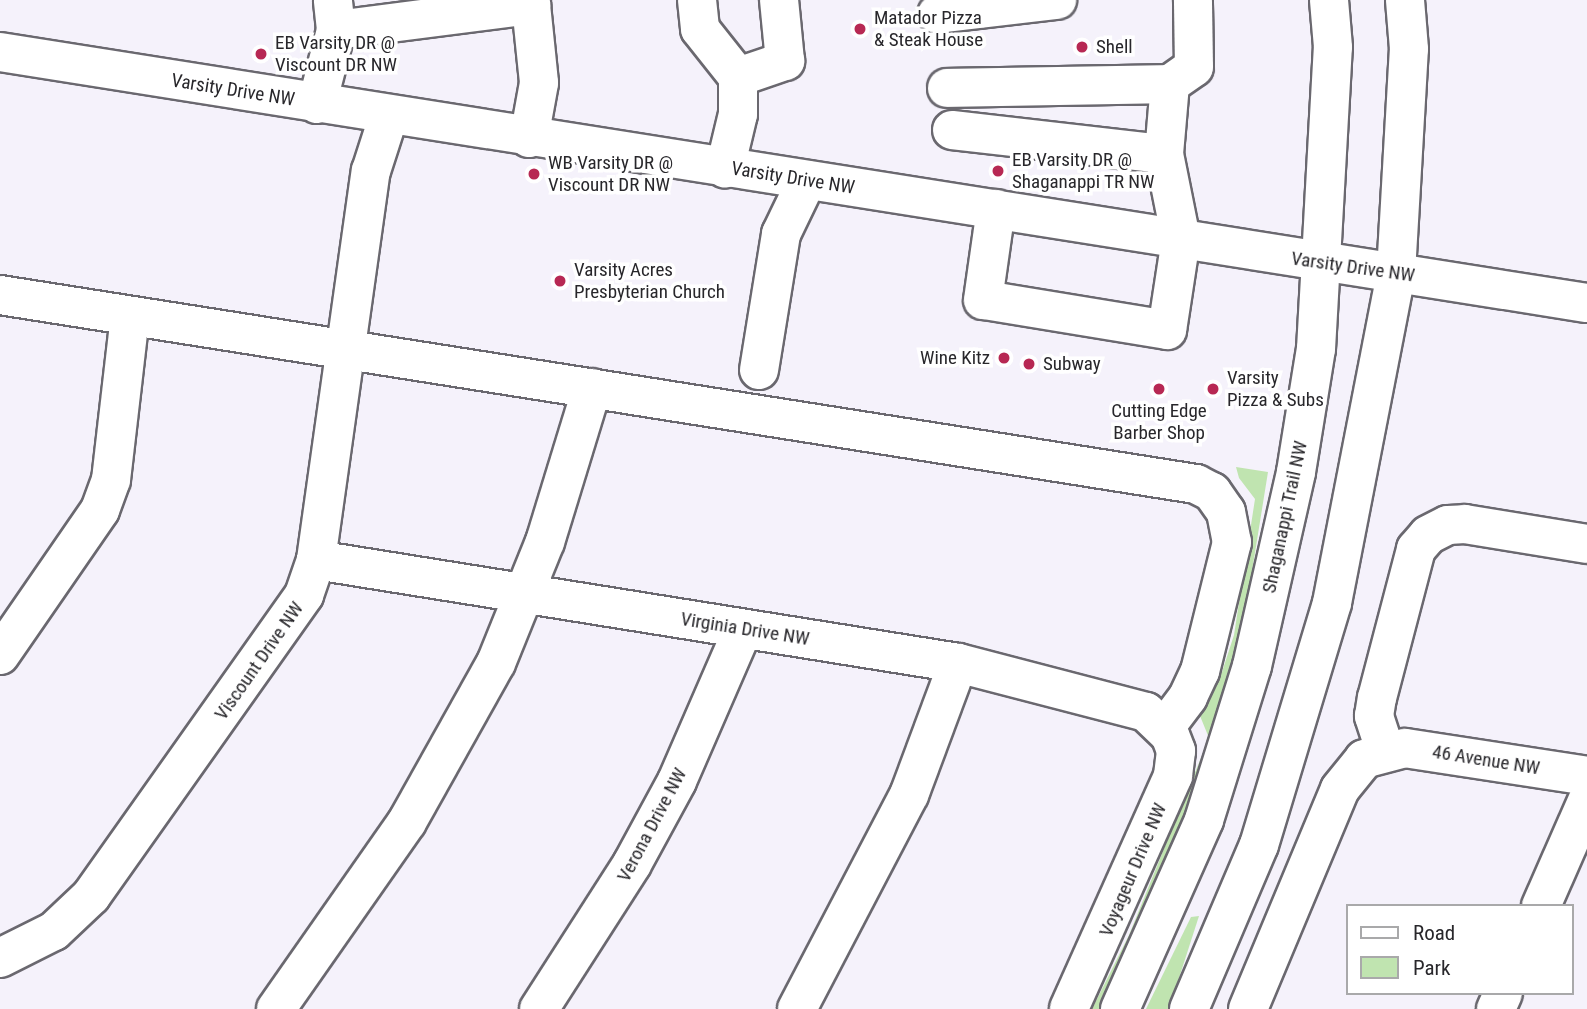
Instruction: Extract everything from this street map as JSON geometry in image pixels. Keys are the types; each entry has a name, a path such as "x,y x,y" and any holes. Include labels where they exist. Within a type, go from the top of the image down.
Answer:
{"street":[{"path":"697,0 701,29 738,77 737,114 724,168"},
{"path":"738,77 785,61 779,0"},
{"path":"937,14 1057,0"},
{"path":"947,88 1170,84 1195,66 1193,0"},
{"name":"Shaganappi Trail NW","path":"1120,1009 1204,820 1252,667 1296,472 1316,349 1333,47 1329,0"},
{"path":"1189,1009 1259,845 1332,603 1396,273 1409,49 1405,0"},
{"path":"317,104 335,15 531,5 539,83 529,138"},
{"name":"Varsity Drive NW","path":"0,52 529,138 1587,303"},
{"path":"996,209 983,300 1167,330 1181,239 1164,154 1170,84"},
{"name":"Viscount Drive NW","path":"0,958 54,931 91,896 289,621 304,595 316,560 349,350 372,171 389,115"},
{"path":"952,130 1164,154"},
{"path":"759,370 781,234 807,180"},
{"path":"0,295 1181,480 1212,492 1226,512 1231,542 1200,671 1188,697 1164,727"},
{"path":"0,655 100,510 111,480 130,316"},
{"path":"276,1009 407,822 446,758 496,663 526,594 566,482 592,388"},
{"path":"1248,1009 1340,789 1364,759 1384,750 1374,716 1416,549 1428,535 1448,525 1465,524 1587,544"},
{"name":"Virginia Drive NW","path":"316,560 958,663 1131,707 1146,712 1164,727"},
{"name":"Verona Drive NW","path":"539,1009 632,864 677,780 743,629"},
{"path":"796,1009 909,795 958,663"},
{"name":"Voyageur Drive NW","path":"1069,1009 1173,776 1176,751 1164,727"},
{"name":"46 Avenue NW","path":"1384,750 1414,749 1587,776"},
{"path":"1542,904 1587,801"}],"green space":[{"path":"1236,467 1268,472 1234,683 1208,764 1101,1009 1092,1009 1129,935 1209,738 1198,711 1222,672 1234,635 1255,499 1239,478"},
{"path":"1199,916 1169,1009 1146,1009 1191,917"}],"place":[{"name":"Matador Pizza & Steak House","path":"860,29"},
{"name":"Shell","path":"1082,47"},
{"name":"EB Varsity DR @ Viscount DR NW","path":"261,54"},
{"name":"EB Varsity DR @ Shaganappi TR NW","path":"998,171"},
{"name":"WB Varsity DR @ Viscount DR NW","path":"534,174"},
{"name":"Varsity Acres Presbyterian Church","path":"560,281"},
{"name":"Wine Kitz","path":"1004,358"},
{"name":"Subway","path":"1029,364"},
{"name":"Cutting Edge Barber Shop","path":"1159,389"},
{"name":"Varsity Pizza & Subs","path":"1213,389"}]}
